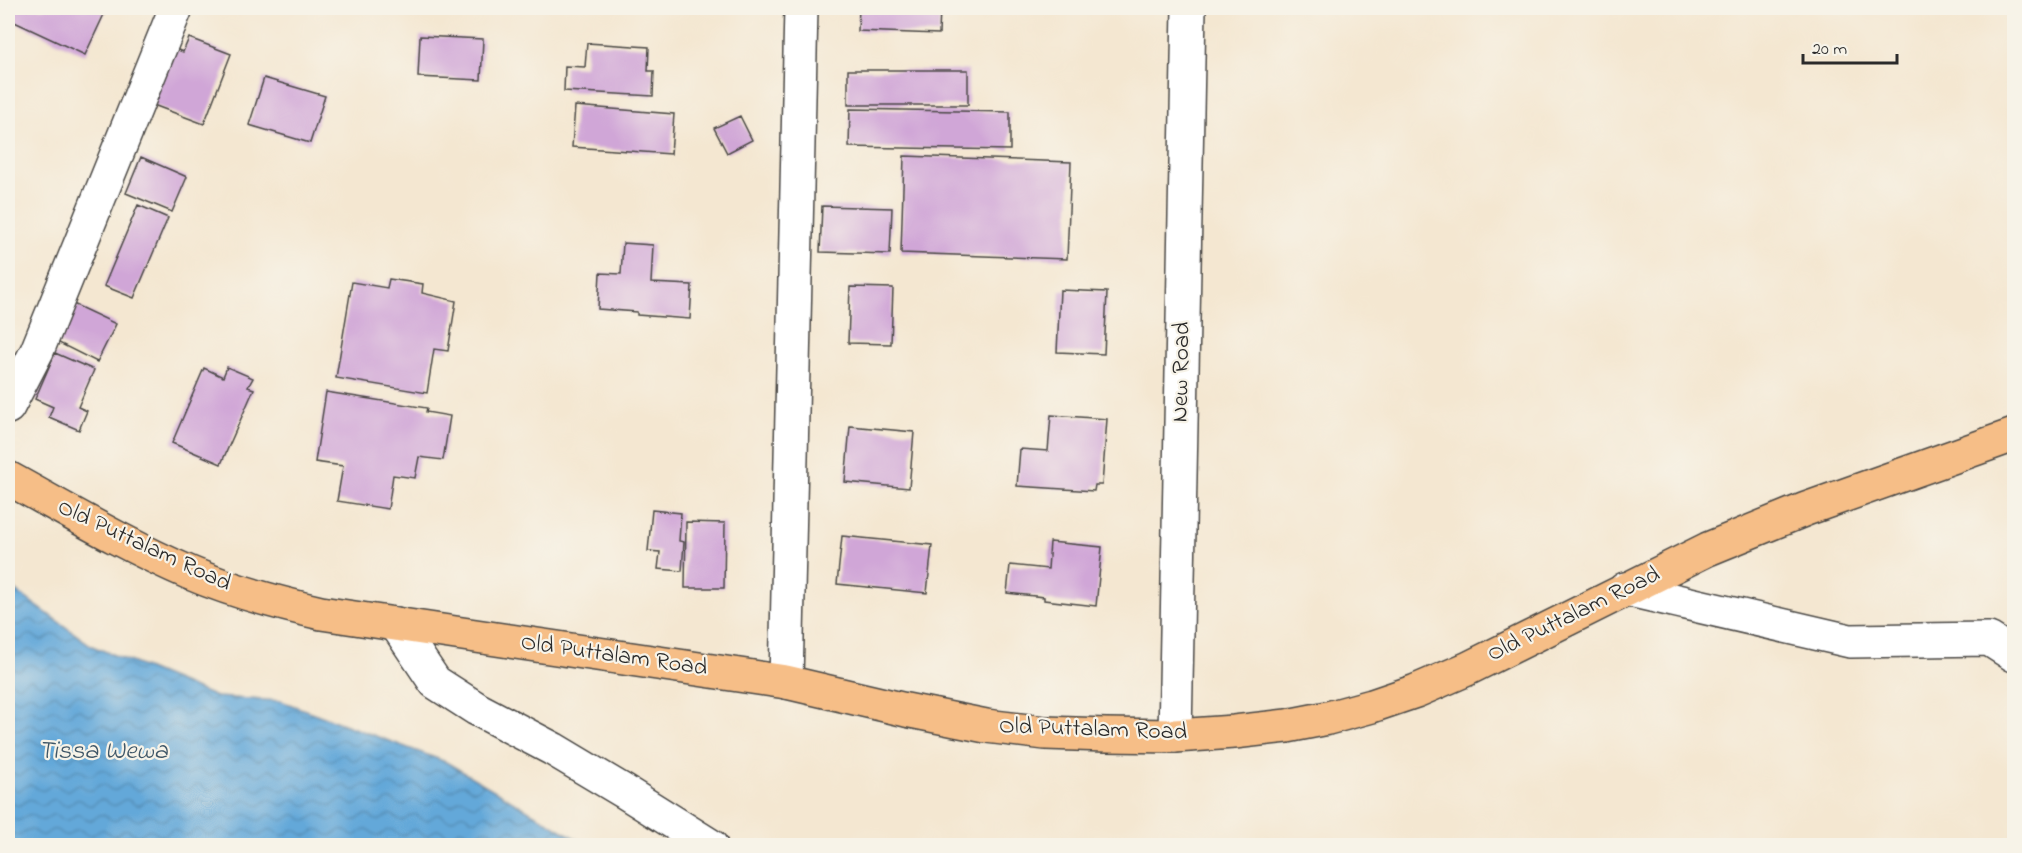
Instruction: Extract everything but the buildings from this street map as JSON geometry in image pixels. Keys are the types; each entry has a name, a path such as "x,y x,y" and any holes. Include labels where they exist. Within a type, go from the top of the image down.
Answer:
{"main road":[{"name":"Old Puttalam Road","path":"8,478 133,546 191,573 269,601 321,614 786,682 986,726 1045,733 1175,736 1287,726 1328,718 1416,691 1467,669 1708,549 1806,509 2014,435"}],"street":[{"path":"8,407 37,351 176,8"},
{"path":"786,682 801,8"},
{"name":"New Road","path":"1175,736 1189,8"},
{"path":"1625,589 1850,641 1989,639 2014,655"},
{"path":"396,624 435,682 477,709 553,749 626,792 711,846"}],"water":[{"name":"Tissa Wewa","path":"8,585 92,646 216,697 281,701 446,762 587,845 8,845"}]}
